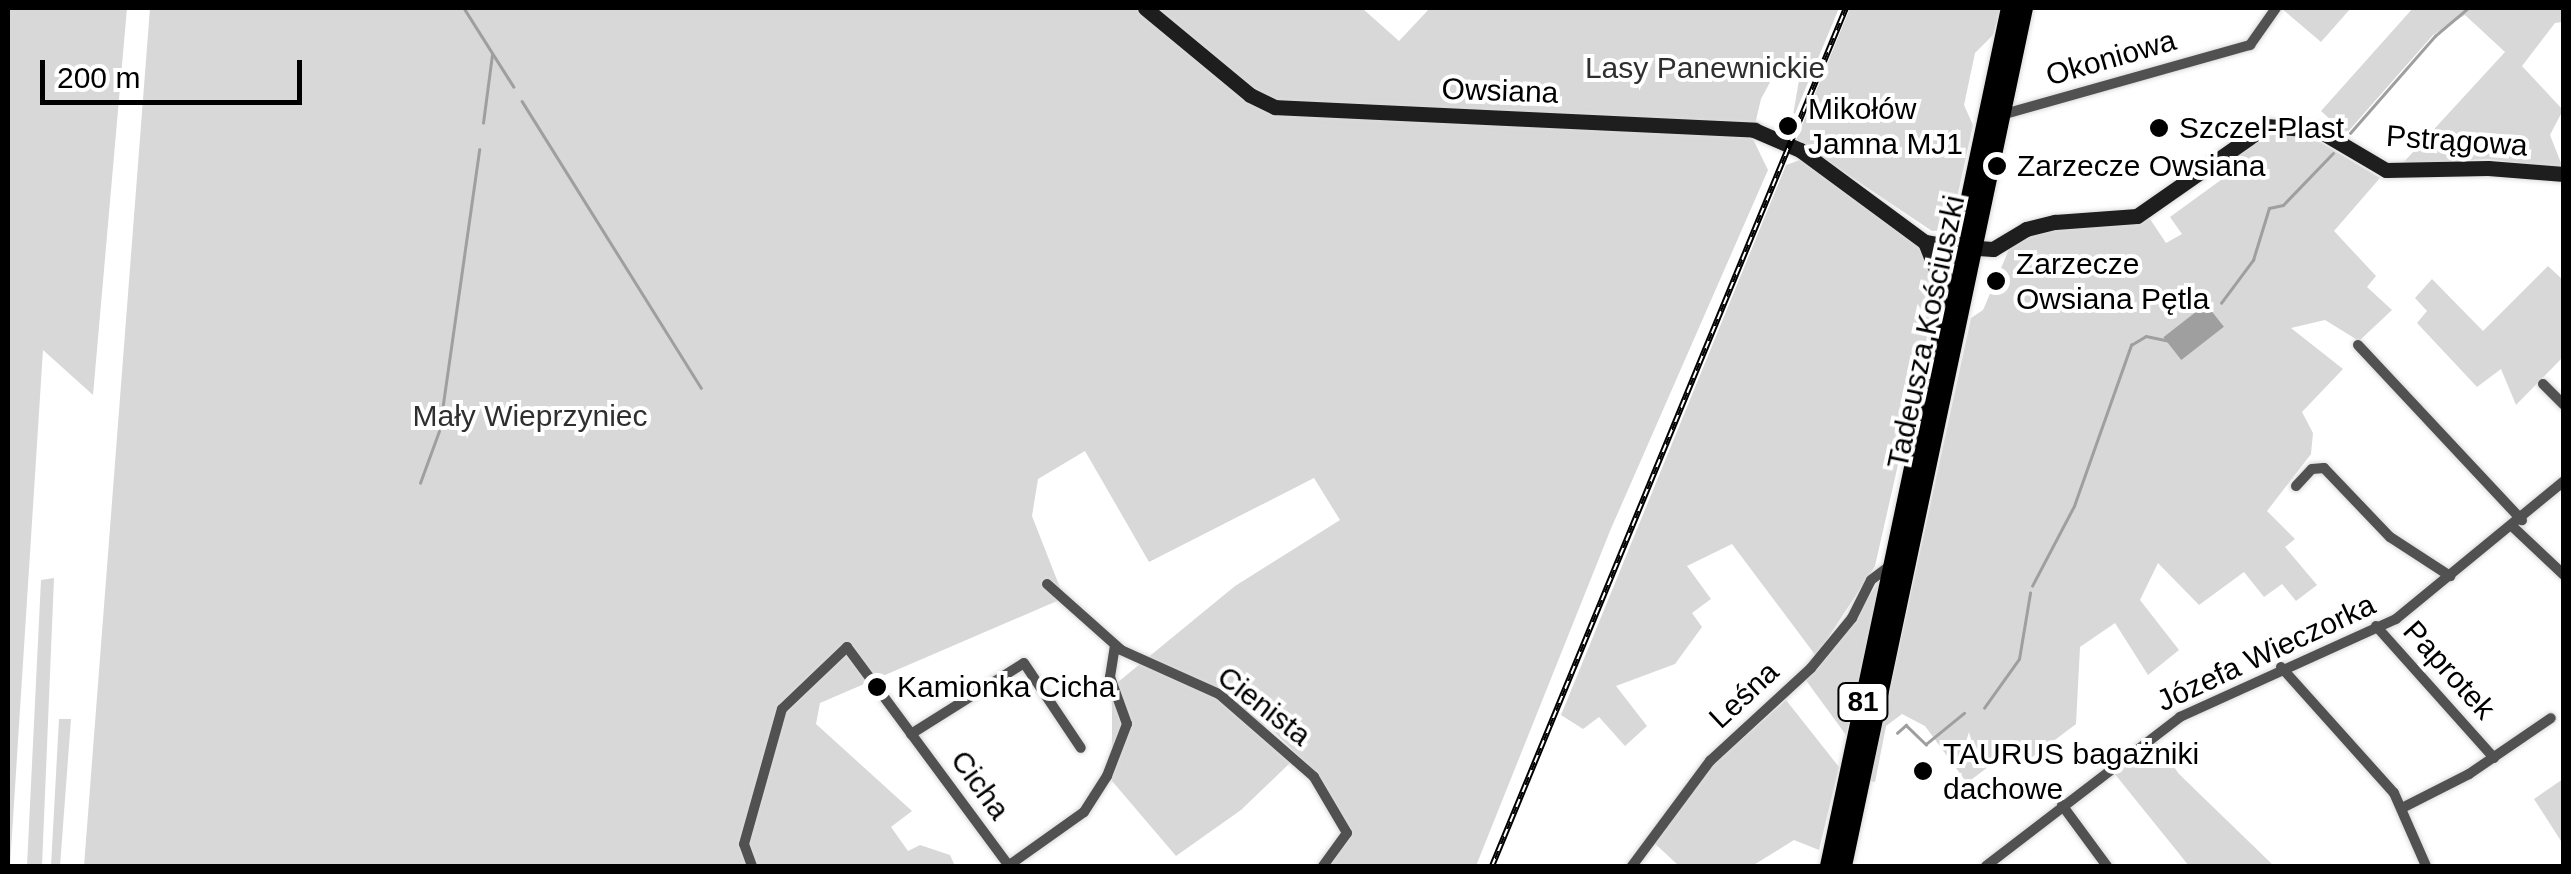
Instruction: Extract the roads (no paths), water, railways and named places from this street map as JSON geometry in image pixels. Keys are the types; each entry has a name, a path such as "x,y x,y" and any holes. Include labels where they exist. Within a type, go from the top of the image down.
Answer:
{"main road":[{"name":"Tadeusza Kościuszki","path":"1903,544 2010,8"},
{"name":"Tadeusza Kościuszki","path":"1903,544 1947,298 1965,247 2024,8"},
{"name":"81","path":"1829,866 1892,564 1903,544"},
{"name":"81","path":"1842,866 1903,544"}],"street":[{"name":"Owsiana","path":"1144,8 1250,95 1275,107 1754,130 1800,150 1925,242 1965,247"},
{"name":"Okoniowa","path":"2000,115 2250,45 2276,8"},
{"name":"Pstrągowa","path":"1965,247 1993,249 2026,229 2056,222 2137,216 2266,126 2318,130 2386,170 2488,168 2564,174"},
{"path":"1925,242 1947,298"},
{"path":"2358,345 2564,575"},
{"path":"2543,384 2564,405"},
{"path":"2296,486 2312,469 2324,468 2390,537 2450,576"},
{"name":"Józefa Wieczorka","path":"1986,866 2154,734 2282,667 2376,626 2518,524 2564,480"},
{"name":"Leśna","path":"1632,866 1710,761 1810,668 1852,618 1871,580 1892,564"},
{"name":"Cienista","path":"1047,584 1115,645 1219,694 1314,778 1347,832 1323,866"},
{"name":"Paprotek","path":"2376,626 2494,758 2404,807"},
{"path":"1008,866 1084,812 1107,776 1127,724 1110,677 1115,645"},
{"name":"Cicha","path":"752,866 744,844 782,708 846,647 1008,866"},
{"name":"Cicha","path":"911,734 1024,663 1081,748"},
{"path":"2282,667 2404,807 2426,866"},
{"path":"2494,758 2551,718"},
{"path":"2062,805 2107,866"}],"waterway":[{"path":"464,8 514,87"},
{"path":"2350,133 2435,36 2468,8"},
{"path":"483,123 492,55"},
{"path":"522,101 701,388"},
{"path":"441,418 479,150"},
{"path":"2221,303 2253,260 2269,208 2283,205 2333,153"},
{"path":"2032,586 2074,506 2131,345 2146,336 2169,341"},
{"path":"420,483 439,431"},
{"path":"1984,708 2019,659 2030,593"},
{"path":"1897,733 1906,725 1926,744 1964,713"}],"railway":[{"path":"1492,866 1846,8"}],"place":[{"name":"Mikołów Jamna MJ1","path":"1788,126"},
{"name":"Szczel-Plast","path":"2159,128"},
{"name":"Zarzecze Owsiana","path":"1997,166"},
{"name":"Zarzecze Owsiana Pętla","path":"1996,281"},
{"name":"Kamionka Cicha","path":"877,687"},
{"name":"TAURUS bagażniki dachowe","path":"1923,771"}],"park label":[{"name":"Lasy Panewnickie","path":"1705,68"},
{"name":"Mały Wieprzyniec","path":"530,416"}]}
